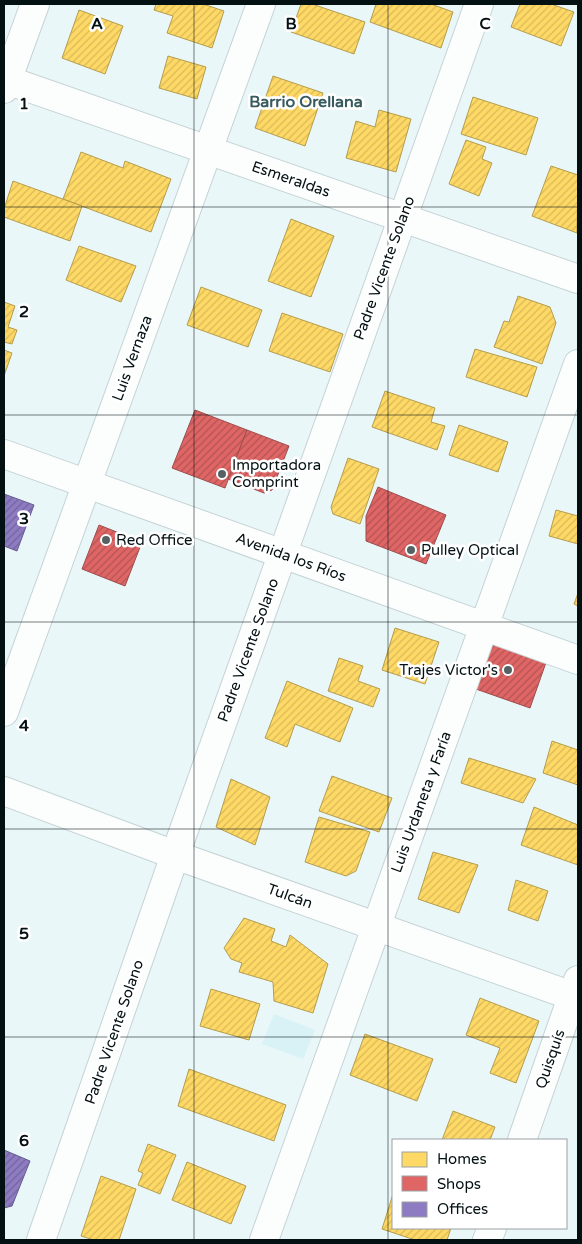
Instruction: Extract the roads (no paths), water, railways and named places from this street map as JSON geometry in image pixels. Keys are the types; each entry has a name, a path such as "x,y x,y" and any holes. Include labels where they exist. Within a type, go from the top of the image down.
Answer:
{"street":[{"path":"5,82 35,4"},
{"name":"Luis Vernaza","path":"4,712 260,4"},
{"name":"Padre Vicente Solano","path":"41,1240 175,855 479,4"},
{"name":"Esmeraldas","path":"5,82 578,279"},
{"name":"Luis Urdaneta y Faría","path":"264,1240 578,364"},
{"name":"Avenida los Ríos","path":"4,454 578,660"},
{"name":"Tulcán","path":"4,791 376,927 576,991"},
{"name":"Quisquís","path":"522,1139 576,991"}],"place":[{"name":"Importadora Comprint","path":"222,474"},
{"name":"Red Office","path":"106,540"},
{"name":"Pulley Optical","path":"411,550"},
{"name":"Trajes Victor's","path":"508,670"}],"district":[{"name":"Barrio Orellana","path":"306,102"}]}
